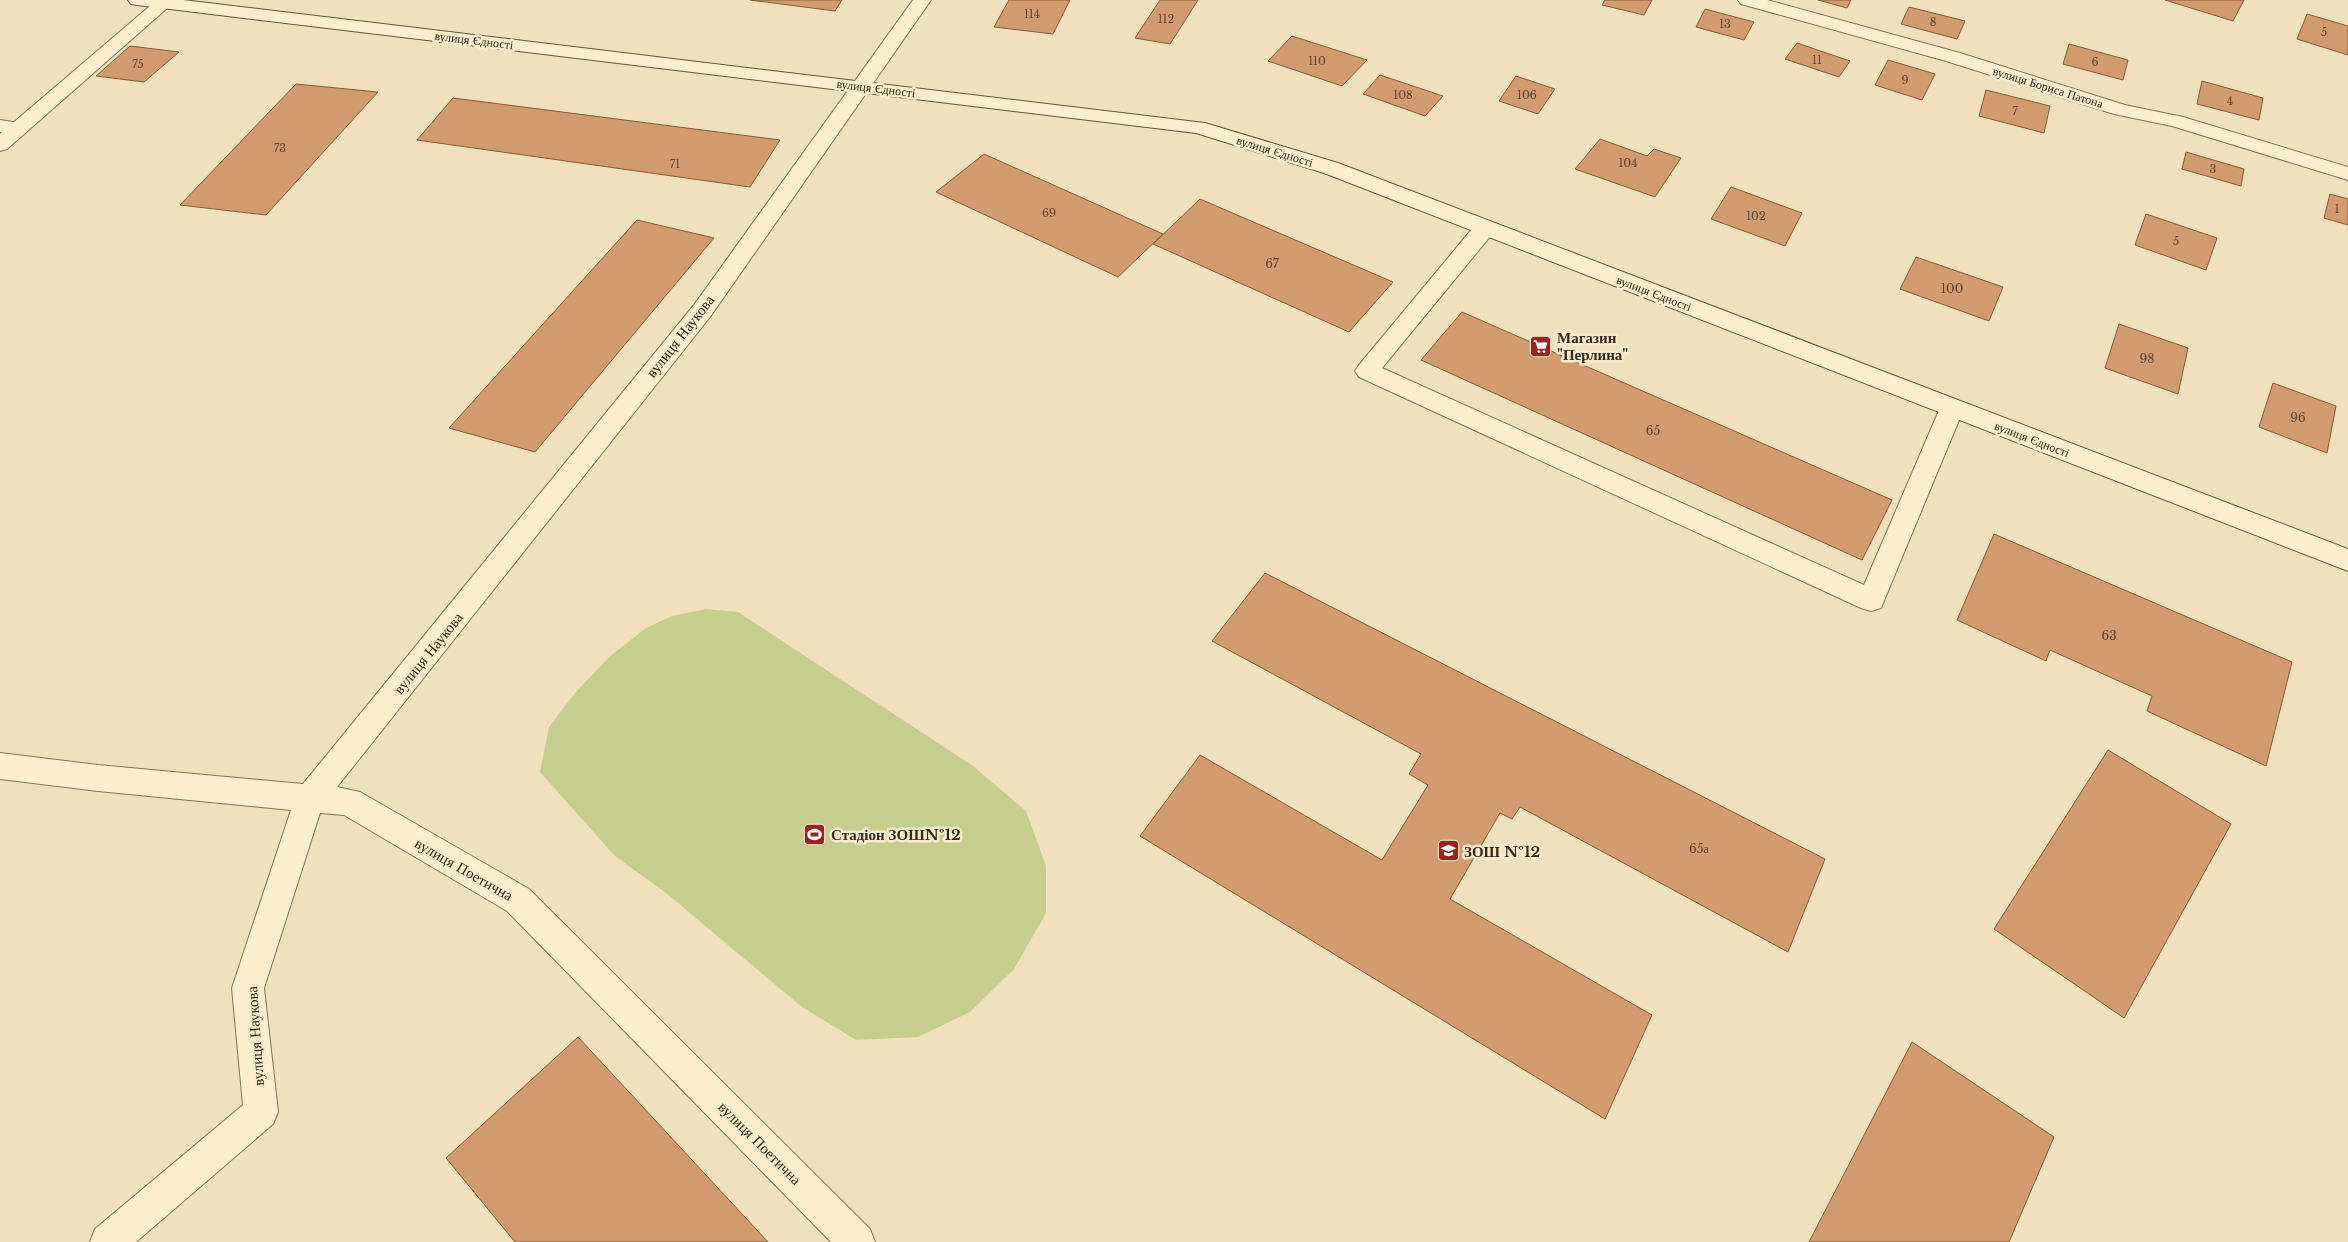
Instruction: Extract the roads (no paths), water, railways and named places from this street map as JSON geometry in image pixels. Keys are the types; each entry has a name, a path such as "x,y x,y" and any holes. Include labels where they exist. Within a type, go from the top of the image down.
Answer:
{"street":[{"name":"вулиця Єдності","path":"137,0 1198,127 1331,168 2348,560"},
{"name":"вулиця Наукова","path":"108,1242 261,1112 248,988 310,798 702,310 922,0"},
{"name":"вулиця Бориса Патона","path":"1747,0 1953,57 2122,110 2176,121 2348,174"},
{"path":"0,145 10,127 164,3"},
{"path":"1485,228 1367,371 1871,600 1952,408"},
{"name":"вулиця Поетична","path":"0,766 98,778 349,802 518,900 857,1242"}],"place":[{"name":"Магазин \"Перлина\"","path":"1541,346"},
{"name":"Стадіон ЗОШ№12","path":"815,834"},
{"name":"ЗОШ №12","path":"1448,851"}]}
